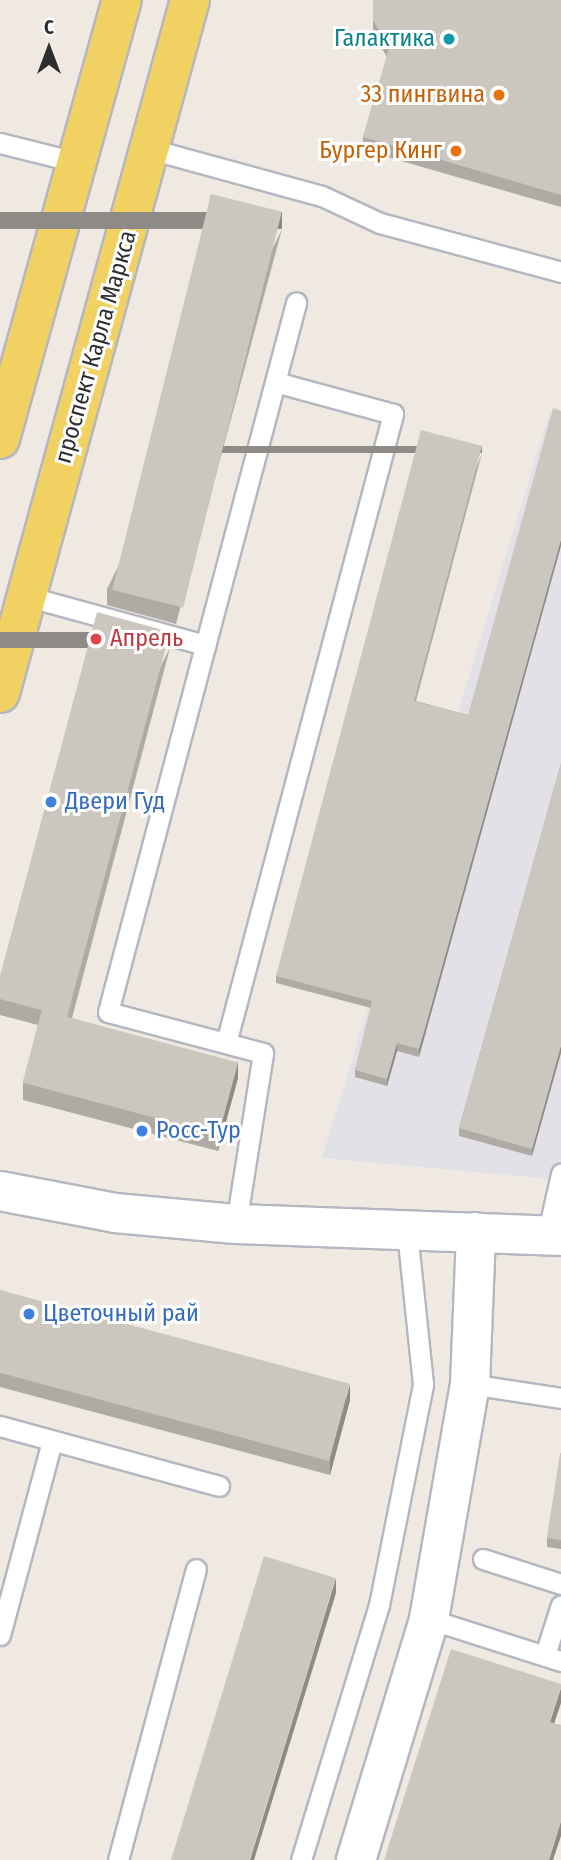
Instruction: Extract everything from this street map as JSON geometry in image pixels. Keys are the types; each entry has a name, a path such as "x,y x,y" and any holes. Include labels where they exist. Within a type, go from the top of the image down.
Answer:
{"main road":[{"path":"0,439 122,0"},
{"name":"проспект Карла Маркса","path":"0,693 190,0"}],"street":[{"path":"0,1191 115,1213 236,1224 554,1236"},
{"path":"356,1860 429,1619 470,1384 476,1232"}],"lane":[{"path":"0,144 76,162"},
{"path":"150,149 321,196 380,223 561,272"},
{"path":"236,1224 263,1053 108,1012 296,303"},
{"path":"226,1043 393,414 275,382"},
{"path":"26,596 205,645"},
{"path":"554,1236 561,1174"},
{"path":"301,1860 379,1605 423,1384 407,1231"},
{"path":"470,1384 561,1398"},
{"path":"0,1426 219,1486"},
{"path":"0,1635 52,1441"},
{"path":"483,1559 561,1584"},
{"path":"118,1860 196,1569"},
{"path":"429,1619 553,1658 561,1605"}],"shaded area":[{"path":"550,411 561,414 561,1180 322,1158"}],"building":[{"path":"373,0 561,0 561,195 363,137 389,48 373,20"},
{"path":"211,194 282,212 183,608 112,590"},
{"path":"553,408 561,411 561,539 419,1049 397,1043 387,1079 355,1070 372,1001 276,976 421,430 482,446 414,701 468,715"},
{"path":"97,612 170,632 67,1017 0,999 0,976"},
{"path":"561,763 561,1045 532,1149 459,1128"},
{"path":"42,1010 238,1063 219,1135 23,1082"},
{"path":"0,1290 350,1384 329,1461 0,1373"},
{"path":"561,1453 561,1540 547,1538"},
{"path":"264,1556 336,1578 249,1860 171,1860"},
{"path":"451,1649 561,1684 550,1722 561,1725 561,1821 549,1860 384,1860"}],"place":[{"name":"Галактика","path":"449,39"},
{"name":"33 пингвина","path":"499,95"},
{"name":"Бургер Кинг","path":"456,151"},
{"name":"Апрель","path":"96,639"},
{"name":"Двери Гуд","path":"51,802"},
{"name":"Росс-Тур","path":"142,1131"},
{"name":"Цветочный рай","path":"29,1314"}]}
